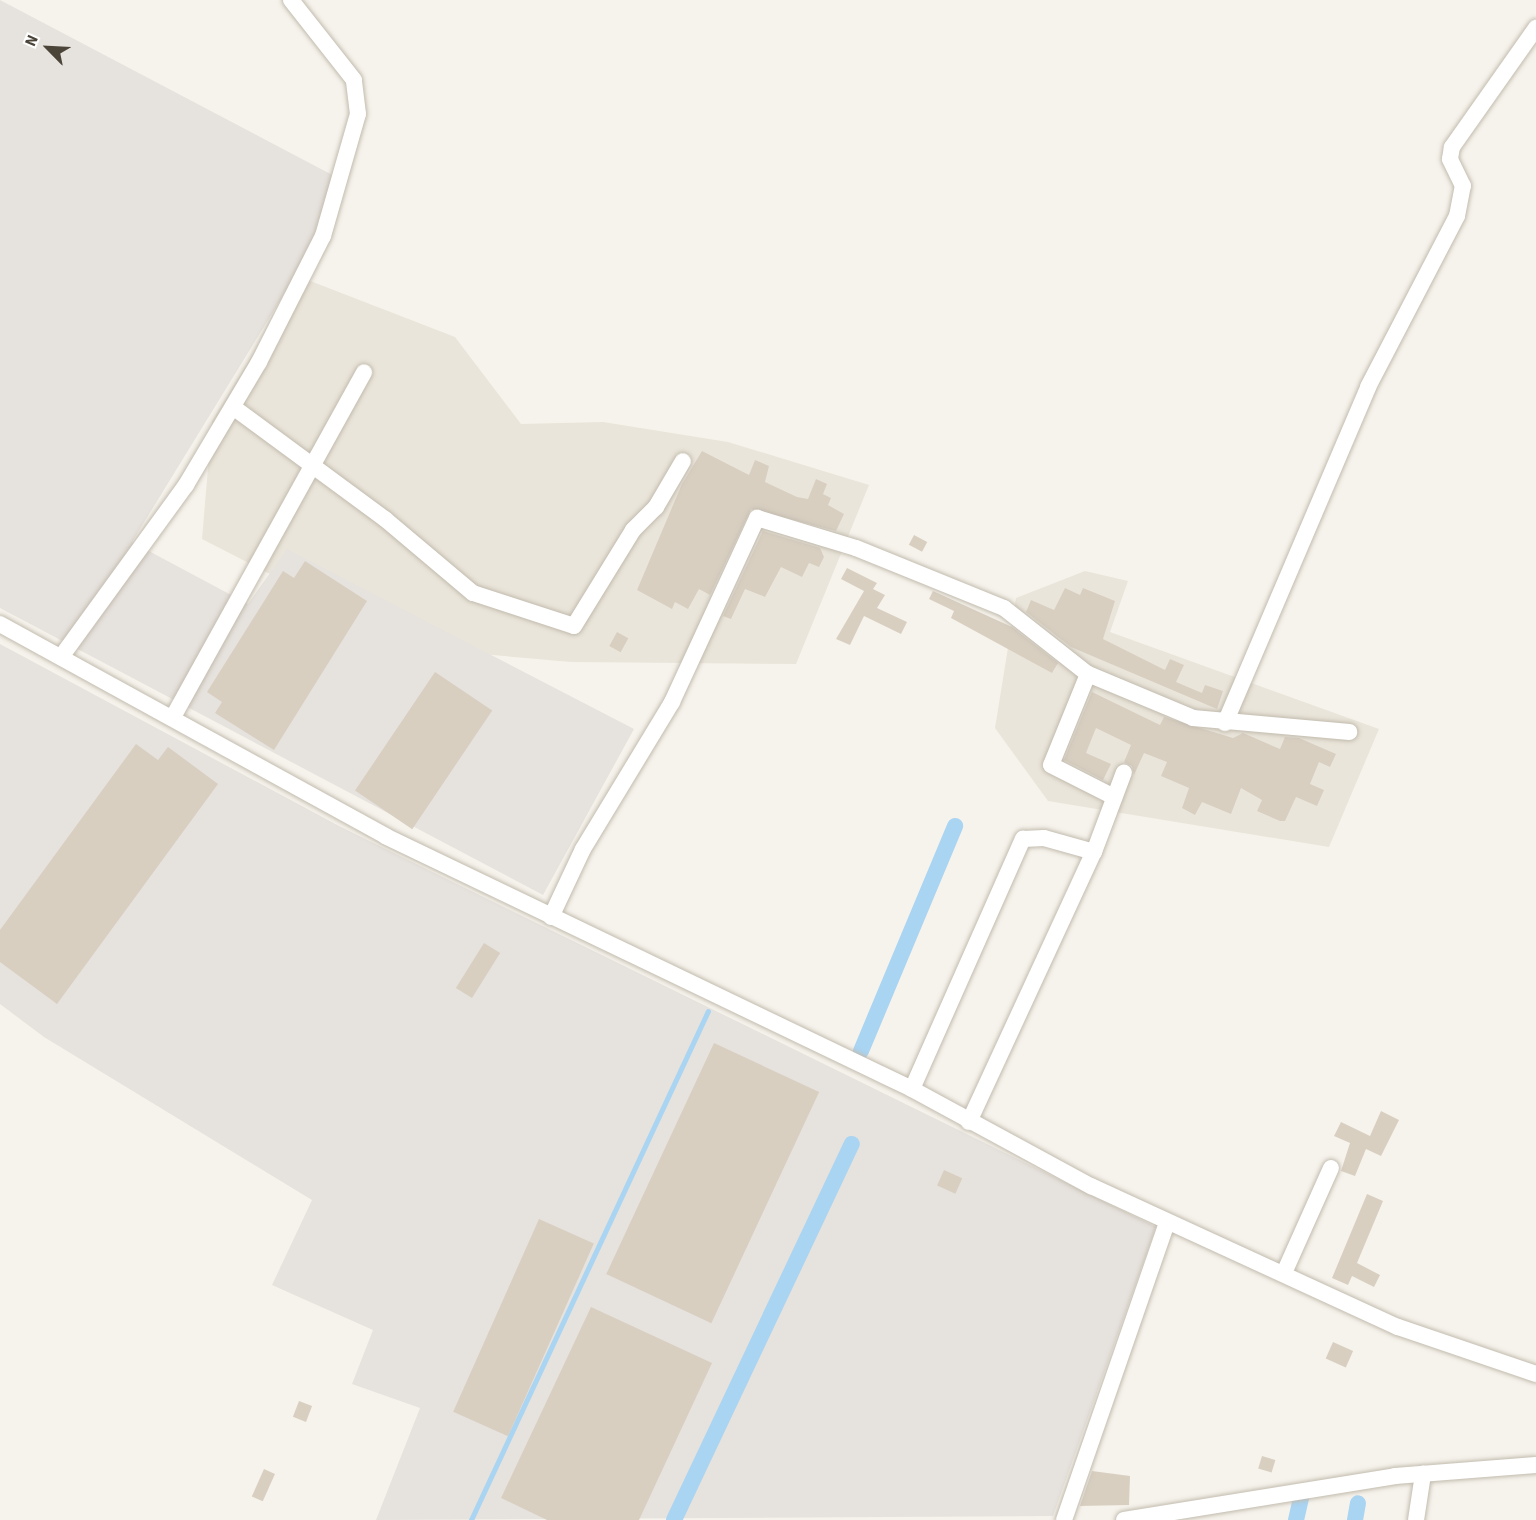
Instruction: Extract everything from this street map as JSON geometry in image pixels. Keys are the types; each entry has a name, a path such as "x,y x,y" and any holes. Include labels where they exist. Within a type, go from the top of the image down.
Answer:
{"street":[{"path":"61,657 186,485 232,407 323,236 358,114 351,73 291,0"},
{"path":"1225,723 1368,387 1457,216 1463,186 1450,159 1452,147 1536,28"},
{"path":"173,717 364,372"},
{"path":"232,407 386,519 473,593 574,627 633,530 656,507 683,461"},
{"path":"551,917 583,849 672,702 757,518 983,596 1088,674 1172,711 1225,723 1281,723 1349,732"},
{"path":"0,624 173,717 385,836 912,1089 969,1122 1167,1222 1284,1273 1398,1327 1536,1374"},
{"path":"1088,674 1051,765 1114,797"},
{"path":"969,1122 1094,852 1124,772"},
{"path":"912,1089 1023,839 1044,838 1094,852"},
{"path":"1284,1273 1331,1168"},
{"path":"1064,1520 1167,1222"},
{"path":"1124,1520 1423,1474 1536,1465"},
{"path":"1416,1520 1423,1474"}],"shaded area":[{"path":"0,0 340,179 295,276 132,542 248,604 287,549 634,729 543,895 0,608"},
{"path":"300,277 455,337 521,424 603,422 728,442 869,485 796,664 571,662 414,648 202,539 212,421"},
{"path":"1085,571 1128,581 1110,632 1379,729 1329,847 1048,801 995,728 1016,598"},
{"path":"0,644 339,826 1156,1227 1053,1516 376,1520 420,1408 352,1384 373,1330 272,1285 312,1200 44,1037 0,1004"}],"building":[{"path":"702,451 749,475 755,460 769,466 765,482 797,497 808,499 816,479 827,484 823,494 831,498 828,505 844,514 836,531 751,509 710,595 699,589 688,609 675,602 672,609 637,590 682,484"},
{"path":"763,531 820,548 824,557 819,567 809,563 802,577 781,567 765,597 745,589 731,619 723,616"},
{"path":"914,535 927,542 922,552 909,545"},
{"path":"305,561 367,601 274,750 215,713 222,702 207,692 283,571 294,578"},
{"path":"847,568 877,583 873,589 885,595 877,608 907,622 901,634 864,616 850,645 836,639 864,591 841,579"},
{"path":"1065,588 1080,595 1083,588 1115,601 1103,639 1165,670 1170,659 1184,665 1176,682 1202,693 1205,685 1223,691 1217,709 1071,647 1026,612 1031,600 1054,610"},
{"path":"933,591 1012,627 1058,663 1052,673 951,618 954,611 929,599"},
{"path":"617,632 628,638 621,652 609,646"},
{"path":"435,672 492,711 412,829 355,791"},
{"path":"1092,692 1160,725 1164,717 1233,738 1243,733 1280,749 1285,737 1299,738 1336,754 1330,767 1319,762 1310,784 1324,790 1317,806 1296,797 1285,821 1280,821 1257,811 1262,800 1241,788 1231,814 1202,802 1195,815 1182,808 1189,788 1161,776 1167,762 1144,753 1134,775 1132,766 1124,762 1131,745 1096,728 1086,753 1111,764 1103,780 1064,760"},
{"path":"136,744 158,760 168,747 218,784 57,1004 0,962 0,930"},
{"path":"484,943 500,953 472,998 456,988"},
{"path":"714,1043 819,1092 711,1323 606,1274"},
{"path":"1381,1111 1399,1120 1381,1156 1366,1149 1355,1176 1341,1171 1350,1143 1334,1136 1341,1122 1370,1136"},
{"path":"944,1170 962,1178 955,1194 937,1186"},
{"path":"1367,1194 1383,1201 1357,1263 1380,1275 1374,1287 1352,1276 1348,1285 1332,1278"},
{"path":"539,1219 594,1243 508,1436 453,1412"},
{"path":"591,1307 712,1363 639,1520 547,1520 501,1498"},
{"path":"1333,1342 1353,1351 1346,1367 1326,1358"},
{"path":"299,1401 312,1406 306,1422 293,1417"},
{"path":"1262,1456 1275,1460 1272,1473 1258,1468"},
{"path":"264,1469 275,1474 263,1501 252,1496"},
{"path":"1092,1471 1130,1476 1129,1505 1080,1506"}],"waterway":[{"path":"861,1051 955,826"},
{"path":"471,1520 708,1011"},
{"path":"674,1520 852,1144"},
{"path":"1296,1520 1302,1495"},
{"path":"1355,1520 1358,1503"}]}
